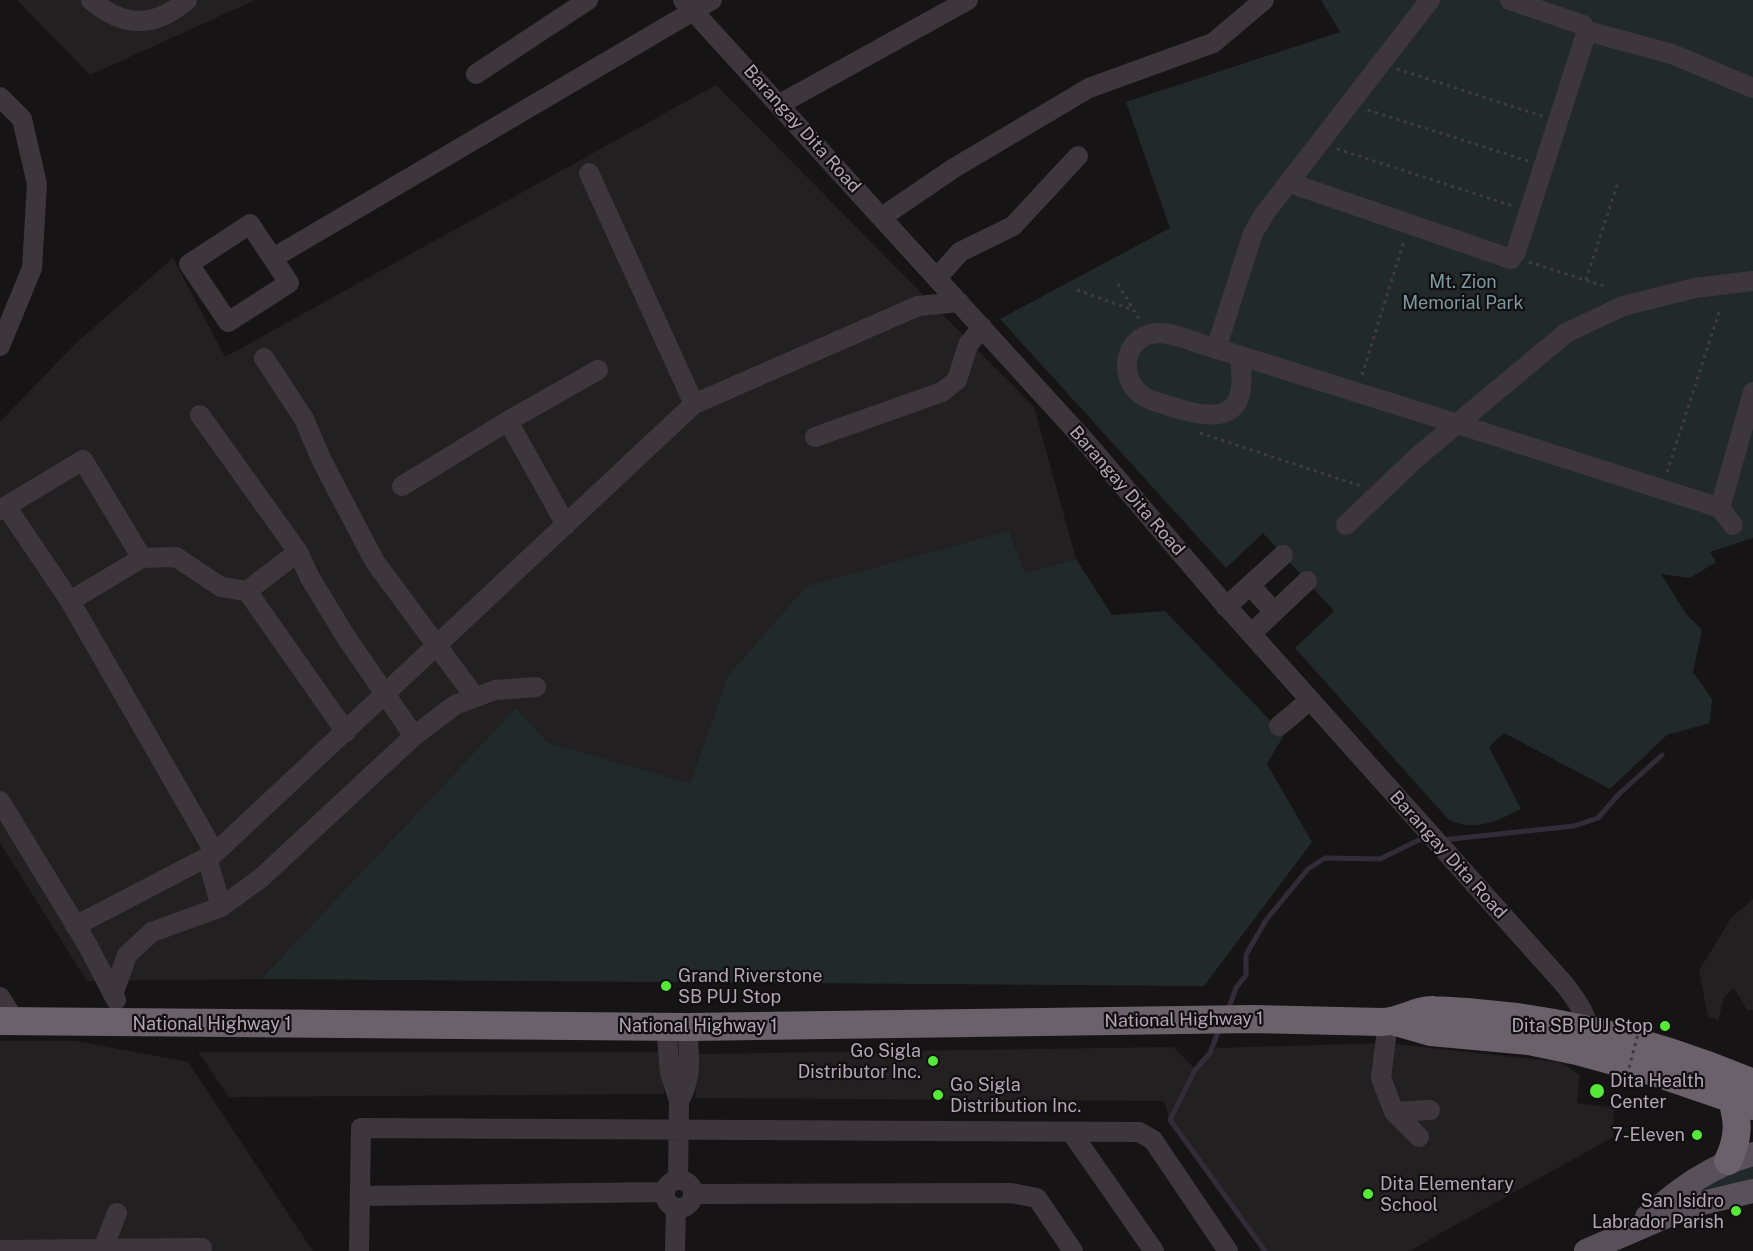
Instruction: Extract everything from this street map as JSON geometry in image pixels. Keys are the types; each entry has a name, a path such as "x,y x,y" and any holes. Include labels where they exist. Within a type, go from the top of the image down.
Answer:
{"highway":[{"name":"National Highway 1","path":"1392,1022 1431,1010 1534,1020 1587,1041"},
{"name":"National Highway 1","path":"8,1021 129,1024 676,1027 1253,1019 1392,1022 1431,1032 1529,1041 1587,1041 1674,1052 1746,1095"},
{"path":"1741,1158 1738,1123 1746,1095"}],"main road":[{"path":"1626,1239 1675,1193 1741,1158"},
{"path":"1586,1251 1626,1239 1690,1206 1753,1191"}],"street":[{"path":"91,0 122,20 150,22 187,0"},
{"path":"476,74 588,0"},
{"path":"273,258 688,5 712,0"},
{"path":"780,104 968,0"},
{"path":"882,217 954,168 1089,88 1213,43 1264,0"},
{"path":"1216,349 1253,233 1265,213 1430,0"},
{"path":"1510,0 1583,26 1587,31 1672,54 1753,88"},
{"name":"Barangay Dita Road","path":"688,5 1085,441 1226,607 1565,985 1581,1006 1587,1041"},
{"path":"1290,183 1511,259 1516,252 1587,31"},
{"path":"0,97 22,119 37,184 32,268 1,341"},
{"path":"937,278 960,252 1013,226 1078,156"},
{"path":"589,173 694,404"},
{"path":"250,224 273,258 289,283 228,322 189,264 250,224"},
{"path":"1346,525 1457,423 1566,333 1623,306 1695,288 1753,281"},
{"path":"75,926 211,855 346,732 694,404 918,306 959,302"},
{"path":"815,437 942,392 957,380 968,345 982,327"},
{"path":"1239,355 1242,376 1238,399 1226,412 1218,414 1194,415 1146,398 1132,387 1128,379 1126,362 1129,353 1140,340 1148,335 1165,334 1239,355 1457,423 1720,508 1733,525"},
{"path":"264,358 304,419 322,461 375,562 476,697"},
{"path":"402,486 508,421 598,370"},
{"path":"1720,508 1753,392"},
{"path":"200,415 298,552 309,578 414,736"},
{"path":"508,421 566,525"},
{"path":"142,558 83,460 3,508 70,601 211,855 221,907"},
{"path":"70,601 142,558 176,557 221,587 247,591 298,552"},
{"path":"1226,607 1283,555"},
{"path":"1251,634 1307,581"},
{"path":"1250,585 1274,612"},
{"path":"247,591 346,732"},
{"path":"114,995 127,955 152,932 221,907 261,878 414,736 455,705 495,690 536,687"},
{"path":"1279,726 1310,700"},
{"path":"0,801 75,926 129,1024"},
{"path":"1534,1020 1554,1016 1562,1011 1569,999 1565,985"},
{"path":"0,997 8,1021"},
{"path":"1392,1022 1381,1078 1394,1112 1419,1137"},
{"path":"675,1251 673,1193 679,1132 679,1101 670,1073 676,1027"},
{"path":"1394,1112 1430,1110"},
{"path":"359,1251 361,1128 679,1132 1139,1132 1153,1140 1228,1251"},
{"path":"1071,1132 1154,1251"},
{"path":"673,1193 685,1208 691,1202 694,1194 1011,1193 1036,1198 1073,1251"},
{"path":"360,1196 673,1193"},
{"path":"103,1249 117,1213"},
{"path":"0,1250 202,1248"}],"path":[{"path":"1381,64 1558,121"},
{"path":"1350,104 1544,166"},
{"path":"1320,144 1529,211"},
{"path":"1586,280 1618,182"},
{"path":"1361,380 1405,236"},
{"path":"1524,260 1604,286"},
{"path":"1118,284 1143,324"},
{"path":"1077,290 1133,310"},
{"path":"1665,480 1720,309"},
{"path":"1195,431 1361,486"},
{"path":"1627,1075 1641,1023"}],"shaded area":[{"path":"17,0 255,0 90,75"},
{"path":"716,85 1034,407 1076,559 1025,573 1009,531 728,676 690,783 547,742 516,708 261,979 87,981 0,843 0,422 75,344 173,258 225,357"},
{"path":"1753,899 1753,1010 1747,1010 1734,988 1724,997 1718,1021 1708,1016 1699,971 1731,918"},
{"path":"0,1041 77,1041 188,1062 313,1251 0,1251"},
{"name":"Dita Elementary School","path":"1386,1043 1559,1062 1580,1075 1577,1103 1614,1108 1613,1137 1409,1251 1265,1251 1170,1120 1164,1101 695,1098 699,1054 1173,1047 1195,1069 1217,1048"},
{"path":"198,1052 662,1052 664,1094 229,1097"}],"green space":[{"name":"Mt. Zion Memorial Park","path":"1321,0 1753,0 1753,538 1710,552 1716,562 1690,578 1661,574 1686,614 1702,630 1693,672 1712,699 1710,723 1667,735 1610,789 1504,733 1489,747 1521,809 1486,824 1468,825 1449,820 1295,648 1334,611 1263,533 1226,568 1000,319 1170,228 1126,102 1340,32"},
{"path":"1009,531 1025,573 1076,559 1112,615 1165,611 1284,735 1267,764 1312,842 1204,986 261,979 516,708 547,742 690,783 728,676 807,586"},
{"path":"1753,1160 1753,1183 1689,1200 1697,1182"}],"waterway":[{"path":"1442,840 1574,826 1598,818 1619,794 1662,755"},
{"path":"1228,1010 1236,988 1246,975 1246,955 1266,920 1308,869 1325,858 1380,859 1419,840 1427,840"},
{"path":"1220,1027 1210,1053 1195,1070 1170,1120 1265,1251"}],"place":[{"name":"Grand Riverstone SB PUJ Stop","path":"666,986"},
{"name":"Dita SB PUJ Stop","path":"1665,1026"},
{"name":"Go Sigla Distributor Inc.","path":"933,1061"},
{"name":"Dita Health Center","path":"1597,1091"},
{"name":"Go Sigla Distribution Inc.","path":"938,1095"},
{"name":"7-Eleven","path":"1697,1135"},
{"name":"Dita Elementary School","path":"1368,1194"},
{"name":"San Isidro Labrador Parish","path":"1736,1211"}]}
